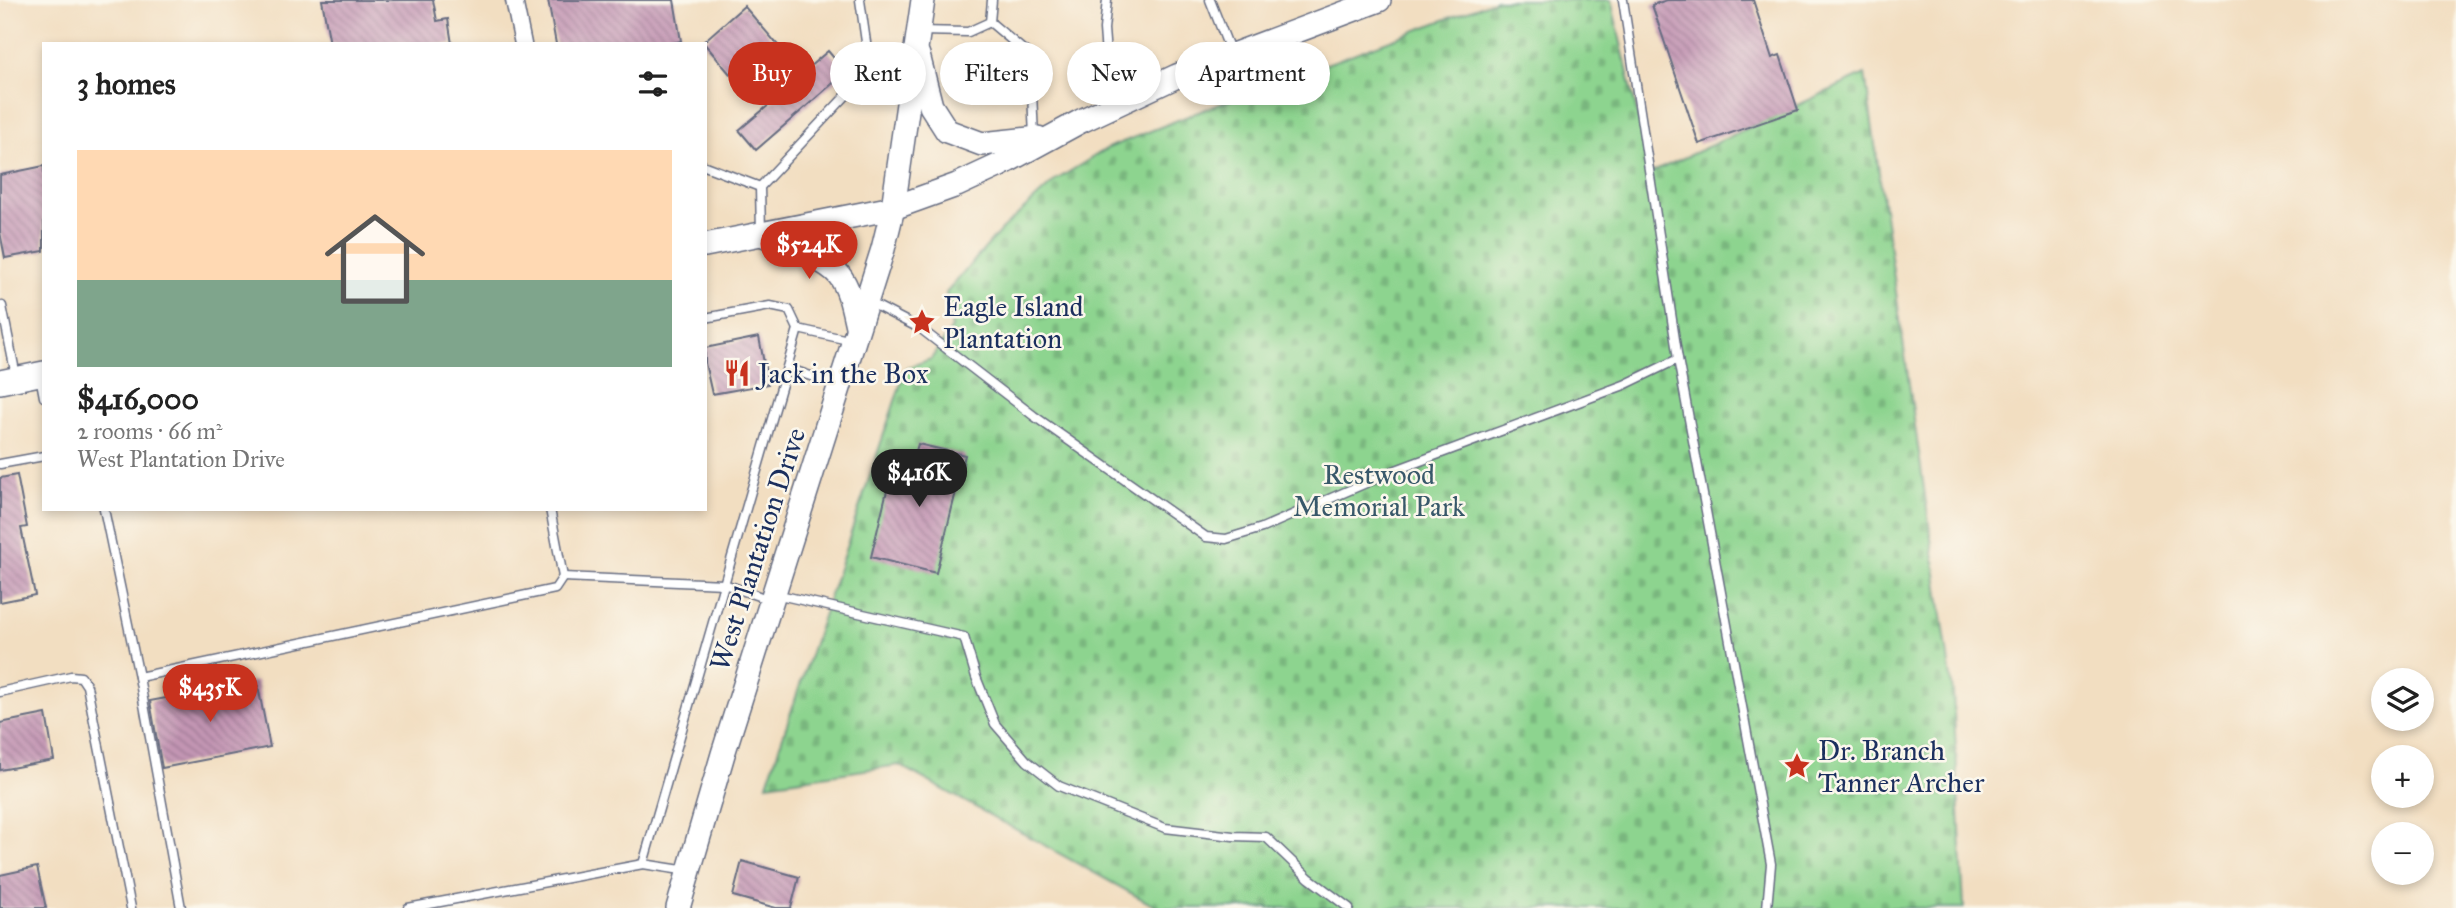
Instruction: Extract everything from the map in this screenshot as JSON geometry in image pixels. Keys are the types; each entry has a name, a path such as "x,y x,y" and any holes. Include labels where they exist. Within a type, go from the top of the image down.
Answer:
{"main road":[{"name":"West Plantation Drive","path":"916,42 923,0"},
{"path":"1269,42 1379,0"},
{"path":"917,38 931,106 947,131 982,144 1041,137"},
{"name":"West Plantation Drive","path":"678,908 866,301 892,208 907,105"},
{"path":"707,245 892,208 968,180 1000,165 1041,137 1113,105"},
{"path":"761,234 803,251 838,274 851,299 856,335"},
{"path":"8,380 42,381"}],"street":[{"path":"514,0 523,42"}],"lane":[{"path":"860,0 866,42"},
{"path":"990,22 992,0"},
{"path":"1105,42 1107,0"},
{"path":"1210,0 1226,42"},
{"path":"1623,0 1678,359 1771,864 1767,908"},
{"path":"917,38 968,32 990,22"},
{"path":"990,22 1028,54 1041,137"},
{"path":"761,234 760,187 837,105"},
{"path":"707,167 760,187"},
{"path":"866,301 921,329 1034,416 1206,537 1226,539 1262,528 1396,470 1624,385 1678,359"},
{"path":"0,307 2,306 8,380"},
{"path":"643,864 798,330 789,310 771,306 707,318"},
{"path":"798,330 856,335"},
{"path":"787,368 840,386"},
{"path":"0,464 42,456"},
{"path":"104,511 139,677 181,908"},
{"path":"139,677 555,589 563,577 550,511"},
{"path":"563,577 724,584 773,597 964,637 976,677 995,724 1027,761 1059,786 1165,828 1266,837 1309,877 1349,908"},
{"path":"0,692 71,676 81,677 87,686 131,908"},
{"path":"408,908 643,864 689,871"}],"green space":[{"name":"Restwood Memorial Park","path":"1497,0 1611,0 1651,173 1865,74 1953,693 1964,908 1158,908 899,765 767,784 906,368 931,359 952,328 946,293 1001,230 1056,180 1108,148 1217,105 1330,105 1330,63"}],"building":[{"path":"322,0 433,0 437,21 448,19 452,42 330,42"},
{"path":"548,0 674,0 681,41 556,42"},
{"path":"1667,0 1753,0 1772,58 1780,55 1798,110 1699,144 1652,5"},
{"path":"744,6 775,42 728,42 728,72 707,47 707,42 703,42"},
{"path":"828,51 830,53 830,86 816,98 816,61"},
{"path":"769,105 808,105 756,150 739,130"},
{"path":"42,166 42,251 5,258 0,232 0,175"},
{"name":"Jack in the Box","path":"759,337 768,384 712,394 707,372 707,348"},
{"path":"918,444 965,455 936,573 871,557 889,482 895,483 902,456 914,458"},
{"path":"17,475 27,527 21,528 35,595 0,602 0,478"},
{"path":"257,681 270,747 162,768 150,701"},
{"path":"46,714 54,760 0,770 0,723"},
{"path":"742,861 799,877 791,908 776,908 733,896"},
{"path":"37,867 46,908 0,908 0,875"}],"place":[{"name":"Eagle Island Plantation","path":"922,322"},
{"name":"Jack in the Box","path":"737,373"},
{"name":"Dr. Branch Tanner Archer","path":"1797,766"}]}
